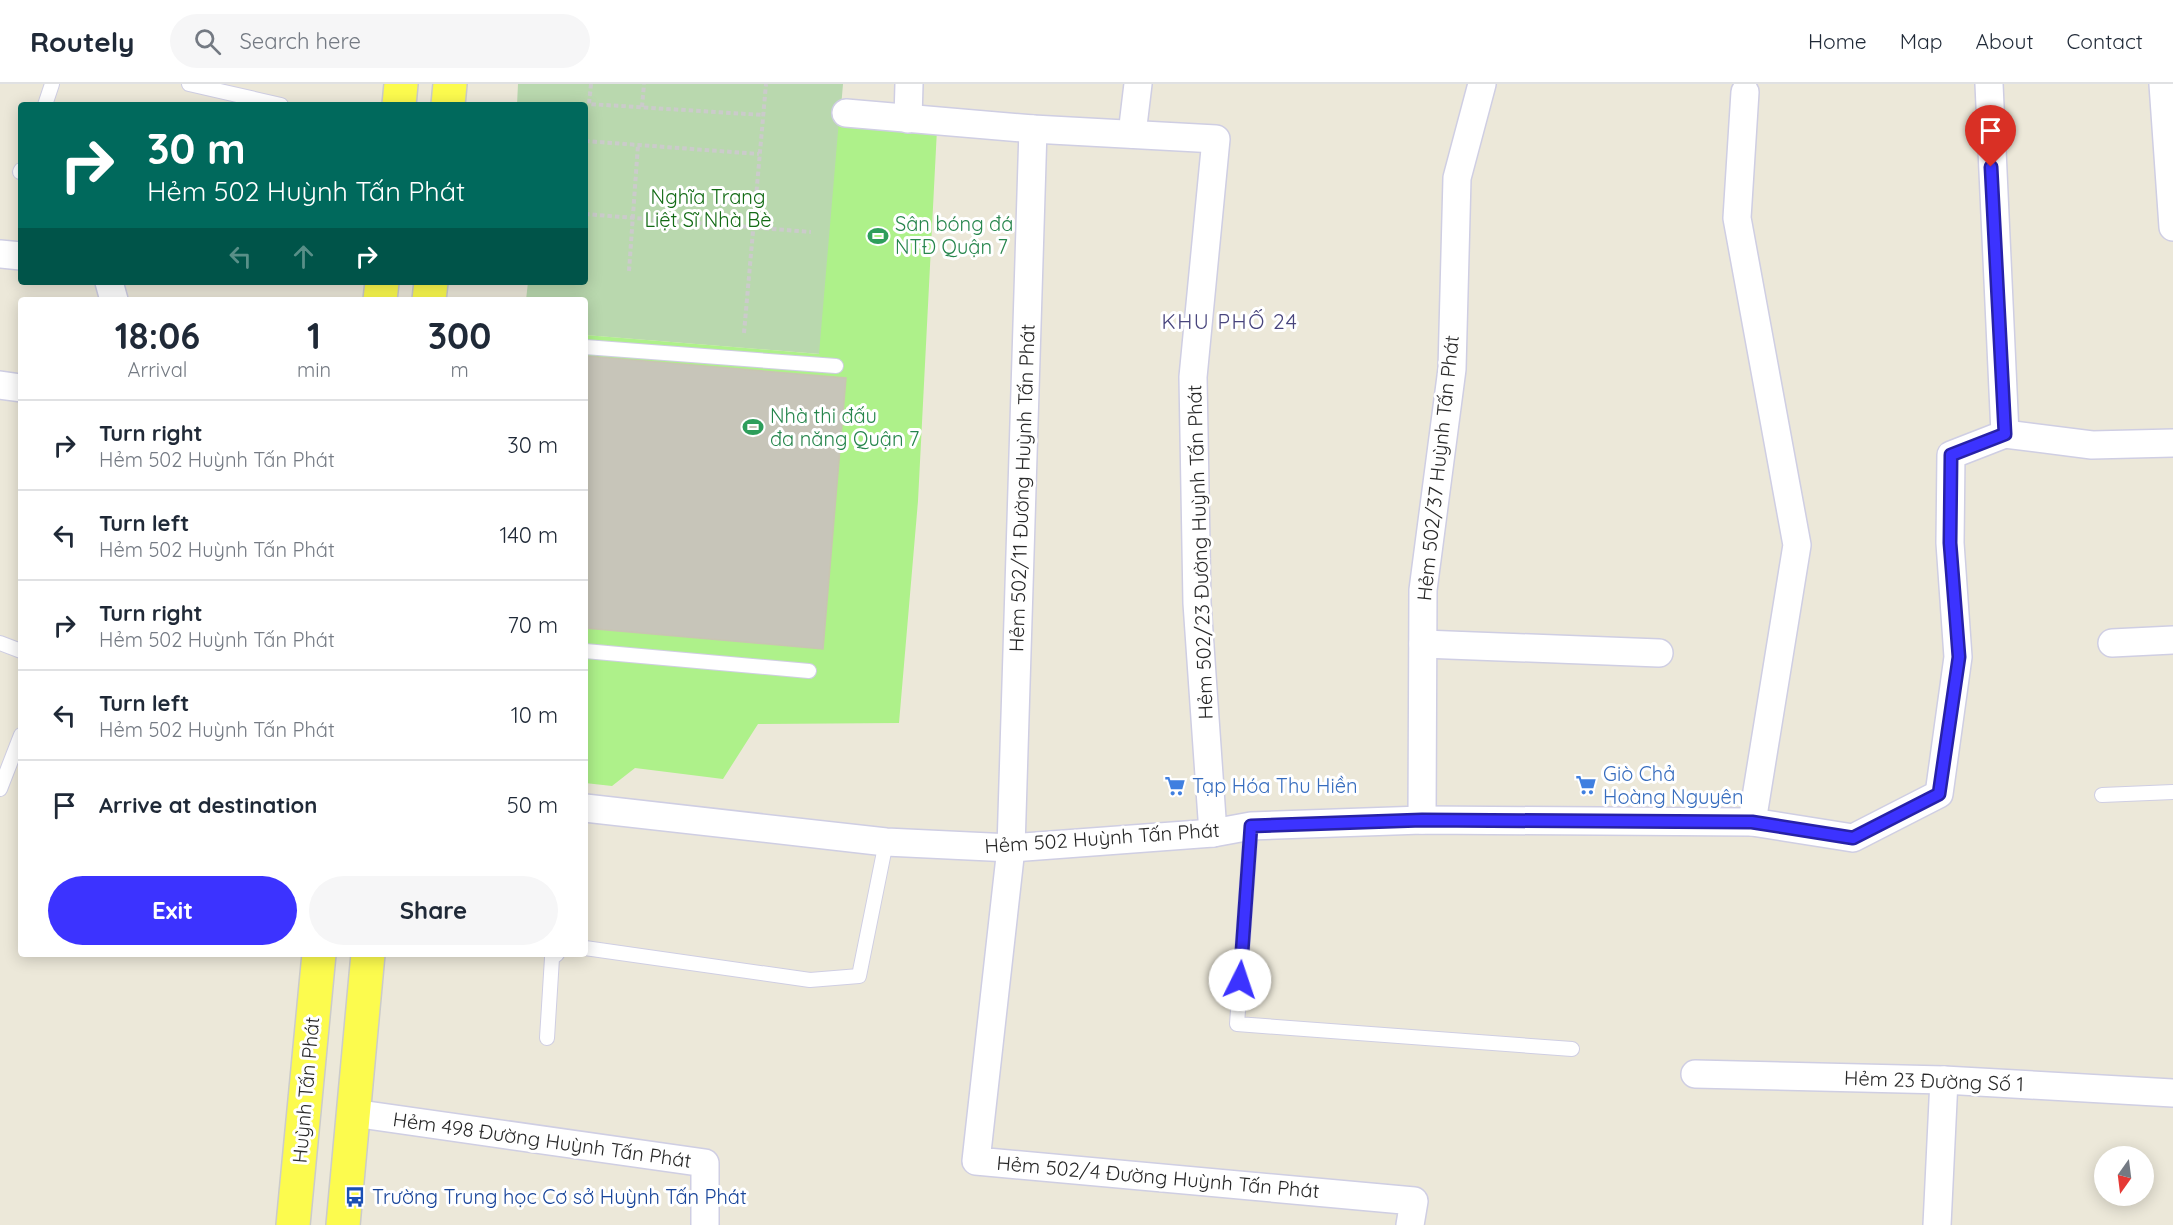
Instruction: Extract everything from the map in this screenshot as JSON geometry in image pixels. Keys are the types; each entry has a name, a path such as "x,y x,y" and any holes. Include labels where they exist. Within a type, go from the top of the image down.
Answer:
{"main road":[{"path":"399,102 401,84"},
{"path":"448,102 450,84"},
{"name":"Huỳnh Tấn Phát","path":"293,1225 319,957"},
{"path":"343,1225 368,957"}],"street":[{"path":"908,119 909,84"},
{"path":"1132,134 1138,84"},
{"name":"Hẻm 502/37 Huỳnh Tấn Phát","path":"1422,820 1423,590 1452,369 1457,178 1482,84"},
{"path":"1989,84 2005,434 2092,445 2173,443"},
{"path":"2163,84 2173,227"},
{"path":"1745,92 1737,218 1797,545 1752,822"},
{"name":"Hẻm 502/23 Đường Huỳnh Tấn Phát","path":"846,113 1033,129 1216,139 1193,377 1197,603 1213,833"},
{"name":"Hẻm 502/11 Đường Huỳnh Tấn Phát","path":"1011,848 1033,129"},
{"path":"0,254 18,256"},
{"path":"0,385 18,388"},
{"name":"Hẻm 502 Huỳnh Tấn Phát","path":"588,807 886,842 1011,848 1213,833 1251,826 1422,820 1752,822 1853,838 1939,794 1959,657 1950,543 1951,455 2005,434"},
{"path":"2112,643 2173,640"},
{"path":"1423,644 1659,653"},
{"name":"Hẻm 502/4 Đường Huỳnh Tấn Phát","path":"1011,848 976,1161 1414,1200 1410,1225"},
{"name":"Hẻm 23 Đường Số 1","path":"1695,1074 1944,1080 2173,1093"},
{"path":"1937,1225 1944,1080"},
{"name":"Hẻm 498 Đường Huỳnh Tấn Phát","path":"353,1113 705,1163 705,1225"}],"lane":[{"path":"46,102 52,84"},
{"path":"189,84 268,102"},
{"path":"588,347 836,366"},
{"path":"0,642 18,650"},
{"path":"588,651 810,671"},
{"path":"0,789 18,743"},
{"path":"2102,795 2173,792"},
{"path":"1251,826 1238,1024 1572,1049"},
{"path":"588,948 810,980 859,976 886,842"},
{"path":"547,1038 553,957"}],"path":[{"path":"591,84 589,104 763,115"},
{"path":"642,107 644,84"},
{"path":"744,333 766,84"},
{"path":"588,141 759,154"},
{"path":"628,271 638,145"},
{"path":"588,214 811,232"}],"green space":[{"name":"Nghĩa Trang Liệt Sĩ Nhà Bè","path":"518,84 843,84 820,354 588,335 588,297 526,297 528,285 588,285 588,102 517,102"},
{"name":"Nhà thi đấu đa năng Quận 7","path":"839,120 937,129 918,501 899,723 758,724 723,779 635,768 612,786 588,783 588,335 819,354"}],"building":[{"name":"Nhà thi đấu đa năng Quận 7","path":"588,356 846,378 823,649 588,628"}],"place":[{"name":"Sân bóng đá NTĐ Quận 7","path":"878,236"},
{"name":"Nhà thi đấu đa năng Quận 7","path":"753,427"},
{"name":"Giò Chả Hoàng Nguyên","path":"1586,785"},
{"name":"Tạp Hóa Thu Hiền","path":"1175,786"},
{"name":"Trường Trung học Cơ sở Huỳnh Tấn Phát","path":"355,1197"}],"district":[{"name":"KHU PHỐ 24","path":"1230,322"}],"route":[{"path":"1240,980 1251,826 1422,820 1752,822 1853,838 1939,794 1959,657 1950,543 1951,455 2005,434 1991,167"}]}
